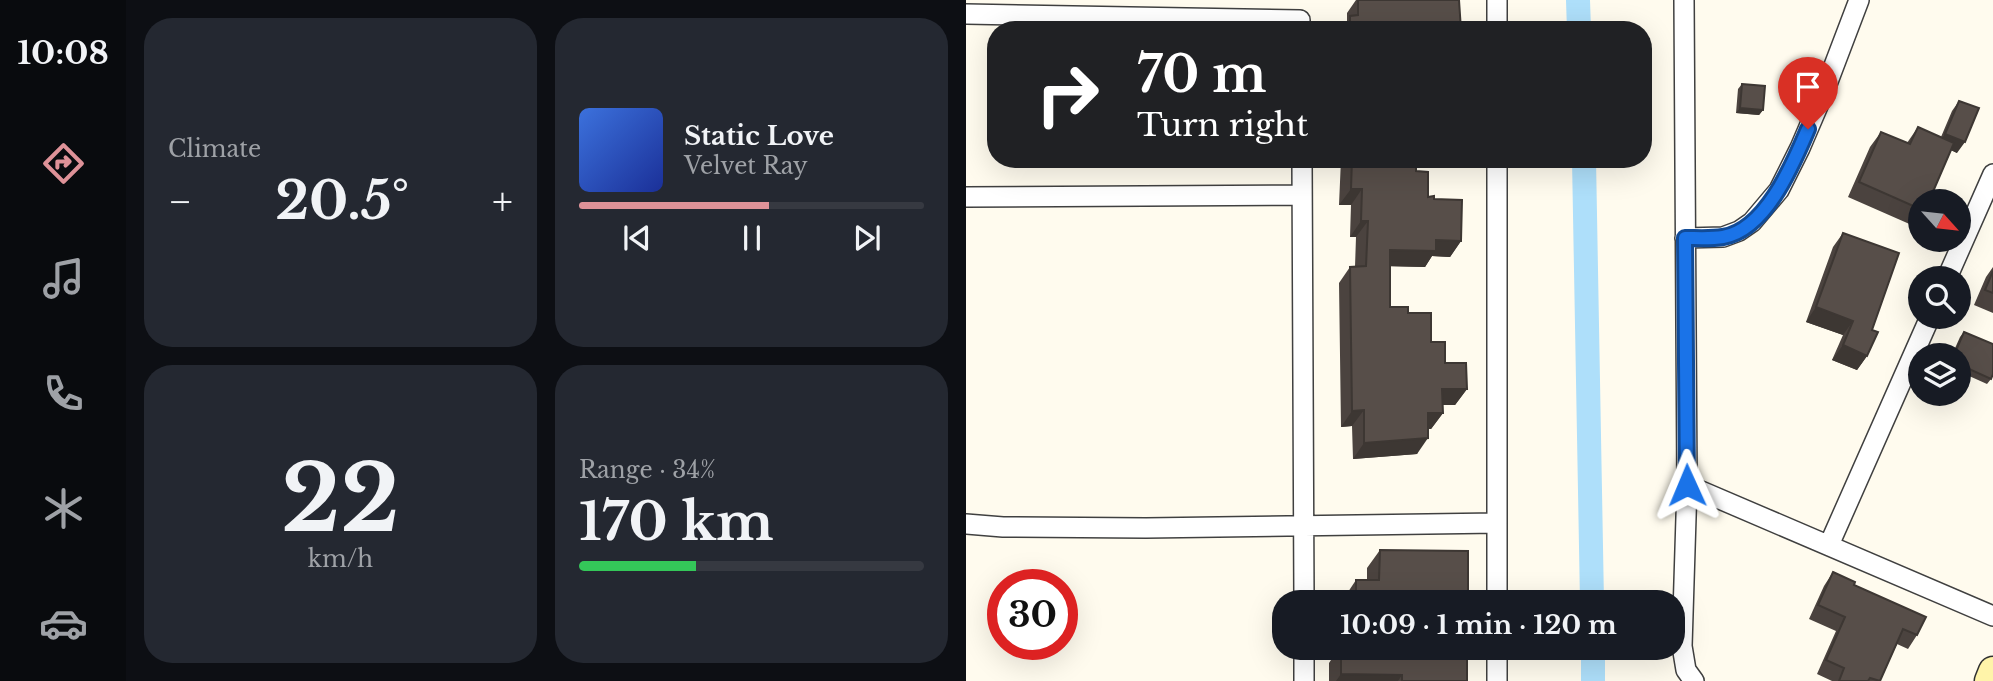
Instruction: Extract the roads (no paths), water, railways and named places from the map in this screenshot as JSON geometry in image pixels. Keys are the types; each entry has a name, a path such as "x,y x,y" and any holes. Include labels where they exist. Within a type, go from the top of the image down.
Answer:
{"street":[{"path":"1300,0 1300,21"},
{"path":"1497,0 1497,21"},
{"path":"1684,0 1687,485 1682,646 1686,670 1694,681"},
{"path":"1685,238 1723,237 1739,231 1752,222 1779,190 1824,92 1859,0"},
{"path":"966,14 1179,21"},
{"path":"1302,168 1304,590"},
{"path":"1497,168 1497,590"},
{"path":"1952,266 1993,174"},
{"path":"966,197 1302,195"},
{"path":"1829,545 1925,329"},
{"path":"1687,485 1993,616"},
{"path":"966,524 1016,527 1497,523"},
{"path":"1304,660 1304,681"},
{"path":"1497,660 1497,681"},
{"path":"1989,681 1993,671"}],"waterway":[{"path":"1578,0 1579,21"},
{"path":"1584,168 1592,590"},
{"path":"1593,660 1593,681"}]}
